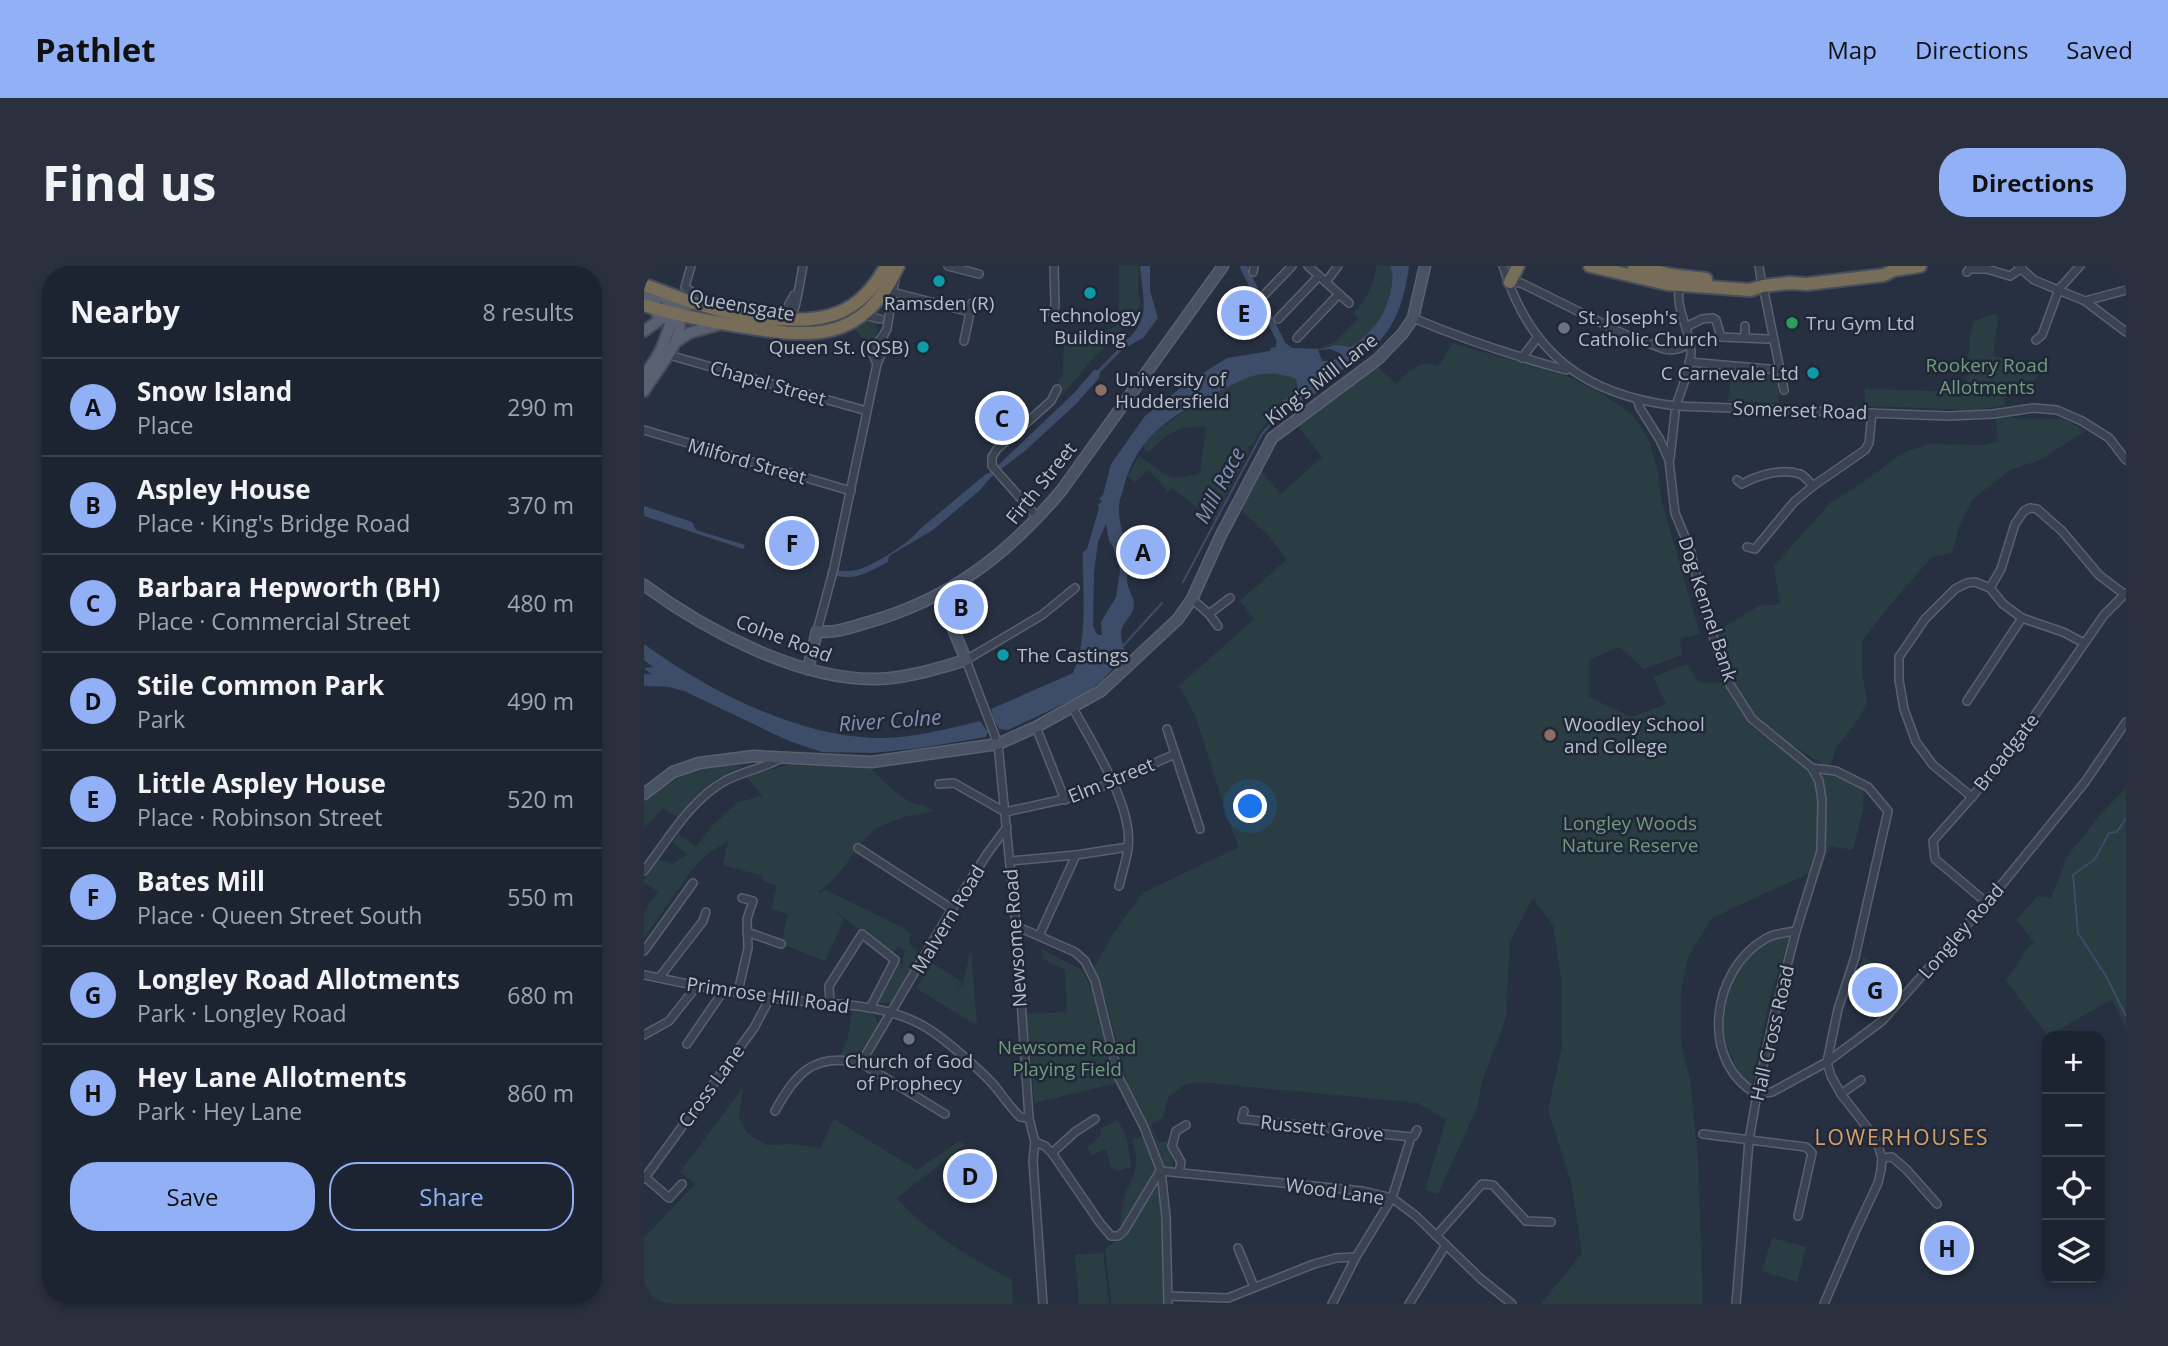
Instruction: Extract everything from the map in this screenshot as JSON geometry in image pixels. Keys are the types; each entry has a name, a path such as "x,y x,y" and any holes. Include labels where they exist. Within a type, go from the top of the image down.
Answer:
{"highway":[{"name":"Queensgate","path":"644,286 683,293 699,302 763,318 817,320 852,307 894,266"},
{"name":"Queensgate","path":"652,311 780,333 820,333 842,326 877,301 894,266"},
{"path":"1510,282 1518,266"},
{"path":"1590,266 1750,290 1809,277 1878,268 1894,270 1920,266"},
{"path":"1634,266 1684,281"}],"main road":[{"path":"644,286 669,301 680,328 669,355 644,391"},
{"path":"644,376 662,348 668,325 676,314 681,308 699,302"},
{"path":"652,311 666,334"},
{"path":"644,331 652,311"},
{"path":"676,342 690,333 724,324"}],"street":[{"path":"683,293 691,266"},
{"path":"780,333 785,330 790,320 803,266"},
{"path":"878,362 873,344 887,329 894,266"},
{"path":"948,266 979,274"},
{"path":"1053,315 1054,266"},
{"name":"Firth Street","path":"817,631 829,633 889,616 939,596 991,562 1038,518 1061,491 1223,266"},
{"path":"1265,294 1292,266"},
{"path":"1308,266 1349,303"},
{"path":"1326,282 1338,266"},
{"name":"King's Mill Lane","path":"644,793 673,772 699,763 754,756 872,762 997,742 1036,727 1101,691 1178,619 1192,599 1268,443 1278,432 1378,359 1403,333 1413,318 1425,266"},
{"name":"Somerset Road","path":"1503,266 1515,300 1537,338 1570,371 1600,386 1637,399 1676,410 1949,416 1993,414 2034,408 2057,410 2082,421 2109,438 2126,460"},
{"name":"Somerset Road","path":"1510,282 1512,266"},
{"path":"1759,266 1784,390"},
{"path":"2036,340 2042,335 2059,289 2080,266"},
{"path":"1967,272 1969,269 2000,269 2010,276 2020,267 2029,277 2085,301 2126,332"},
{"path":"1278,319 1319,276"},
{"name":"Dog Kennel Bank","path":"1684,281 1678,302 1689,342 1689,362 1676,410 1669,460 1675,513 1690,549 1704,611 1727,680 1752,719 1812,768"},
{"path":"1510,282 1521,283 1614,330 1654,346 1669,350 1685,346 1689,342"},
{"path":"763,318 786,310 797,289"},
{"path":"797,289 800,311 817,320"},
{"path":"2085,301 2126,290"},
{"path":"892,292 971,308 964,341"},
{"path":"1297,338 1339,294"},
{"path":"880,318 890,307"},
{"path":"862,314 880,318"},
{"path":"808,669 834,568 884,341 880,318"},
{"path":"1413,318 1522,358 1570,371"},
{"path":"1686,327 1702,319 1713,318 1721,337 1768,339"},
{"path":"1745,326 1745,338"},
{"path":"1522,358 1537,338"},
{"name":"Chapel Street","path":"669,355 867,411"},
{"path":"1689,362 1780,370"},
{"path":"1038,518 991,463 993,453 1051,401 1057,389"},
{"name":"Dog Kennel Bank","path":"1637,399 1669,460"},
{"path":"1753,550 1794,502 1865,450 1869,443 1871,413"},
{"name":"Milford Street","path":"644,430 851,491"},
{"path":"1740,485 1763,475 1797,473 1803,475 1813,486"},
{"path":"1990,588 2001,569 2015,524 2024,511 2031,508 2037,509 2062,531 2099,575 2125,593"},
{"path":"1972,797 1933,765 1916,742 1904,709 1899,680 1899,657 1925,619 1955,589 1975,582 1990,588 2003,604 2022,618 2063,632 2084,643"},
{"name":"Colne Road","path":"644,585 715,630 768,654 839,677 877,679 911,676 966,660"},
{"path":"939,596 966,660 1042,614 1075,588"},
{"name":"Broadgate","path":"1987,903 1936,859 1933,841 1972,797 2026,728 2104,615 2125,593"},
{"path":"1209,614 1230,598"},
{"path":"1192,599 1218,626"},
{"path":"1967,701 2022,618"},
{"name":"Newsome Road","path":"966,660 997,742 1016,926 1029,1118 1035,1142 1033,1161 1043,1304"},
{"path":"1073,708 1112,783 1125,815 1128,847 1119,886"},
{"name":"Longley Road","path":"1757,1094 1772,1092 1827,1062 1882,1021 1987,903 2085,782 2126,722"},
{"path":"1036,727 1065,800"},
{"path":"1167,729 1200,829"},
{"name":"Elm Street","path":"1005,812 1065,800 1112,783 1175,754"},
{"path":"644,871 681,821 714,788 741,774 771,765 783,757"},
{"path":"1812,768 1836,771 1868,787 1888,811 1855,957 1838,1009 1827,1062 1841,1094 1875,1139 1882,1157 1878,1183 1824,1304"},
{"name":"Hall Cross Road","path":"1736,1304 1749,1140 1757,1094 1796,931 1821,851 1822,800 1819,781 1812,768"},
{"path":"939,784 954,783 1005,812"},
{"name":"Malvern Road","path":"861,1063 952,909 1007,827"},
{"path":"1010,861 1128,847"},
{"path":"858,848 952,909"},
{"path":"1039,936 1076,855"},
{"path":"644,951 693,883"},
{"path":"738,992 748,948 747,919 753,901 742,898"},
{"path":"659,978 702,914"},
{"path":"1016,926 1075,952 1085,961 1091,972 1109,1031 1119,1078 1144,1127 1161,1171 1166,1217 1168,1300 1228,1301 1254,1287 1314,1264 1336,1258 1356,1257"},
{"path":"1757,1094 1735,1078 1725,1058 1718,1030 1723,994 1736,966 1764,939 1796,931"},
{"path":"747,932 781,944"},
{"path":"830,1004 829,986 862,934 895,960 870,1008"},
{"name":"Primrose Hill Road","path":"644,975 696,987 770,998 870,1008 912,1020 929,1030 993,1084 1020,1117 1029,1118"},
{"path":"644,1035 669,1021 696,987"},
{"path":"687,1044 724,990"},
{"name":"Cross Lane","path":"646,1175 754,1028 770,998"},
{"path":"775,1111 788,1088 803,1072 822,1062 846,1060 861,1063 945,1114"},
{"path":"1841,1094 1861,1080"},
{"name":"Russett Grove","path":"1244,1111 1242,1119 1411,1137"},
{"path":"1052,1153 1075,1132 1095,1119"},
{"path":"1179,1172 1181,1162 1172,1146 1176,1131 1186,1125"},
{"path":"1332,1304 1356,1257 1392,1198 1411,1137 1415,1136 1417,1130"},
{"path":"1703,1134 1806,1147 1812,1153 1798,1216"},
{"path":"1035,1142 1052,1153 1111,1236 1118,1236 1124,1230 1161,1171"},
{"path":"1882,1157 1892,1157 1900,1163 1937,1204"},
{"name":"Wood Lane","path":"1161,1171 1363,1191 1392,1198 1416,1216 1481,1279 1512,1304"},
{"path":"646,1175 668,1198 682,1184"},
{"path":"1436,1236 1482,1184 1493,1185 1526,1221 1551,1222"},
{"path":"1409,1304 1446,1245"},
{"path":"1238,1248 1254,1287"}],"green space":[{"path":"1119,266 1139,266 1138,293 1141,303 1117,336 1095,356 1058,400 1059,379 1063,377 1064,337 1071,333 1106,331 1116,326 1119,320"},
{"path":"1377,266 1390,266 1392,280 1387,303 1376,324 1351,348 1335,346 1317,349 1335,342 1358,319 1353,313 1366,297"},
{"name":"Rookery Road Allotments","path":"1996,313 1998,321 1993,356 2031,364 2037,376 2033,383 2005,387 2005,405 1975,410 1865,406 1865,389 1966,392 1970,334 1974,321"},
{"path":"869,320 875,323 878,332 875,337 867,340 861,337 855,328"},
{"name":"Longley Woods Nature Reserve","path":"1453,343 1572,378 1632,414 1649,440 1662,502 1700,634 1680,639 1682,655 1644,669 1619,647 1589,660 1589,697 1631,717 1666,704 1653,677 1687,664 1698,682 1725,683 1751,726 1805,765 1835,772 1864,787 1863,810 1853,850 1830,846 1822,867 1712,918 1688,957 1681,993 1681,1043 1690,1079 1698,1157 1703,1304 1541,1304 1582,1253 1571,1182 1548,1110 1562,1046 1561,977 1553,926 1533,898 1510,941 1506,1018 1483,1079 1477,1108 1438,1194 1425,1190 1446,1120 1418,1103 1200,1082 1184,1085 1168,1098 1163,1117 1151,1125 1159,1143 1170,1140 1173,1170 1166,1170 1152,1131 1128,1085 1105,998 1093,969 1113,934 1142,893 1239,847 1195,715 1179,686 1254,619 1240,601 1287,559 1267,534 1241,510 1260,470 1281,494 1322,457 1297,425 1377,366 1396,384 1420,365 1438,367"},
{"path":"1732,368 1776,371 1779,403 1728,401"},
{"path":"1268,372 1296,379 1298,387 1282,401 1248,447 1249,452 1214,521 1172,488 1168,492 1149,470 1135,482 1128,476 1139,456 1173,477 1200,473 1206,426 1181,428 1166,436 1147,453 1142,444 1192,406 1246,377"},
{"path":"1996,418 2066,419 2085,431 2040,460 2010,470 1973,499 1960,524 1952,553 1932,557 1862,641 1862,674 1867,701 1861,716 1836,748 1830,768 1780,738 1756,717 1735,682 1715,632 1759,606 1780,604 1774,566 1830,503 1904,452 1930,444 1984,445 1997,442"},
{"path":"744,765 718,778 696,797 678,818 663,808 644,828 644,800 691,770"},
{"path":"786,765 870,767 905,798 933,810 896,820 875,830 834,879 819,891 819,896 826,890 904,928 911,935 909,944 922,956 895,1000 890,1003 874,1003 897,961 902,965 905,950 898,946 891,956 826,903 844,919 825,961 781,944 788,914 771,909 777,886 763,881 763,876 723,865 728,841 707,854 692,870 644,938 644,912 658,892 644,880 659,859 672,864 687,854 673,843 678,834 696,847 712,826 738,802 762,796 747,777"},
{"path":"2126,788 2126,1028 2112,999 2057,1031 2044,1031 2006,981 2034,943 2017,920 2037,896 2051,898 2067,857 2099,816"},
{"path":"1783,936 1789,938 1770,997 1752,1085 1740,1074 1728,1047 1722,1024 1723,1010 1731,983 1739,970 1758,949"},
{"path":"971,949 977,1026 916,988 932,963 962,982 953,997 963,983"},
{"name":"Newsome Road Playing Field","path":"1042,949 1082,970 1092,990 1118,1083 1034,1103 1027,1014 1067,1012 1065,970 1043,959"},
{"path":"1863,957 1884,967 1904,984 1875,1014 1851,996"},
{"path":"852,1011 869,1012 875,1016 877,1036 856,1055 839,1060 848,1037"},
{"path":"744,1086 739,1116 747,1133 766,1145 789,1144 820,1148 834,1119 917,1170 960,1141 965,1145 897,1198 922,1223 950,1244 1012,1280 1013,1304 644,1304 644,1238 695,1184 680,1172"},
{"path":"1118,1120 1127,1139 1131,1167 1118,1171 1111,1168 1106,1149 1092,1155 1087,1148 1100,1136 1101,1128"},
{"path":"1142,1136 1156,1175 1119,1230 1125,1195 1135,1169 1136,1156 1132,1140"},
{"path":"1156,1188 1160,1190 1165,1304 1111,1304 1105,1249 1127,1233"},
{"path":"1935,1219 1966,1257 1951,1269 1921,1232"},
{"path":"1772,1238 1806,1247 1797,1282 1762,1271"},
{"path":"1103,1253 1109,1304 1079,1304 1075,1255"}],"water":[{"path":"1140,266 1150,266 1150,291 1158,318 1143,338 1123,349 1100,372 1099,378 1076,404 933,530 889,556 888,562 859,576 827,574 828,569 850,571 864,568 900,547 991,472 1074,393 1094,370 1098,370 1120,347 1121,341 1124,342 1139,325 1144,307"},
{"path":"1390,266 1409,266 1395,319 1377,344 1326,379 1321,390 1303,401 1287,405 1282,401 1298,387 1296,379 1273,374 1254,376 1184,411 1157,430 1146,442 1129,471 1119,503 1129,563 1127,582 1134,604 1121,633 1126,654 1101,682 1083,695 1008,730 999,729 991,709 1073,673 1083,629 1083,552 1087,549 1111,464 1145,416 1187,383 1227,358 1270,351 1276,347 1276,342 1284,342 1292,348 1321,349 1337,345 1351,347 1371,330 1384,310 1391,287","holes":["1330,349 1340,353 1340,356 1332,361 1322,361 1318,350","1106,524 1120,570 1116,597 1101,622 1102,635 1099,635 1093,625 1094,572 1098,542"]},
{"path":"644,506 692,522 696,530 745,545 743,549 644,516"},
{"path":"644,644 696,678 754,708 814,729 845,735 888,738 928,733 980,721 988,732 986,737 920,748 873,753 822,752 789,741 684,691 665,686 644,668 653,667 644,660"}],"waterway":[{"path":"1243,266 1281,342"},
{"name":"Mill Race","path":"1183,582 1262,434 1287,405"},
{"name":"Mill Race","path":"1124,645 1162,603"},
{"path":"644,680 674,681"},
{"path":"2126,818 2117,832 2109,833 2095,859 2073,875 2078,933 2106,976 2126,1016"}],"place":[{"name":"Ramsden (R)","path":"939,281"},
{"name":"Technology Building","path":"1090,293"},
{"name":"Little Aspley House","path":"1244,313"},
{"name":"Tru Gym Ltd","path":"1792,323"},
{"name":"St. Joseph's Catholic Church","path":"1564,328"},
{"name":"Queen St. (QSB)","path":"923,347"},
{"name":"C Carnevale Ltd","path":"1813,373"},
{"name":"University of Huddersfield","path":"1101,390"},
{"name":"Barbara Hepworth (BH)","path":"1002,418"},
{"name":"Bates Mill","path":"792,543"},
{"name":"Snow Island","path":"1143,552"},
{"name":"Aspley House","path":"961,607"},
{"name":"The Castings","path":"1003,655"},
{"name":"Woodley School and College","path":"1550,735"},
{"name":"Longley Road Allotments","path":"1875,990"},
{"name":"Church of God of Prophecy","path":"909,1039"},
{"name":"Stile Common Park","path":"970,1176"},
{"name":"Hey Lane Allotments","path":"1947,1248"}],"district":[{"name":"LOWERHOUSES","path":"1902,1137"}],"water label":[{"name":"River Colne","path":"890,720"}]}
